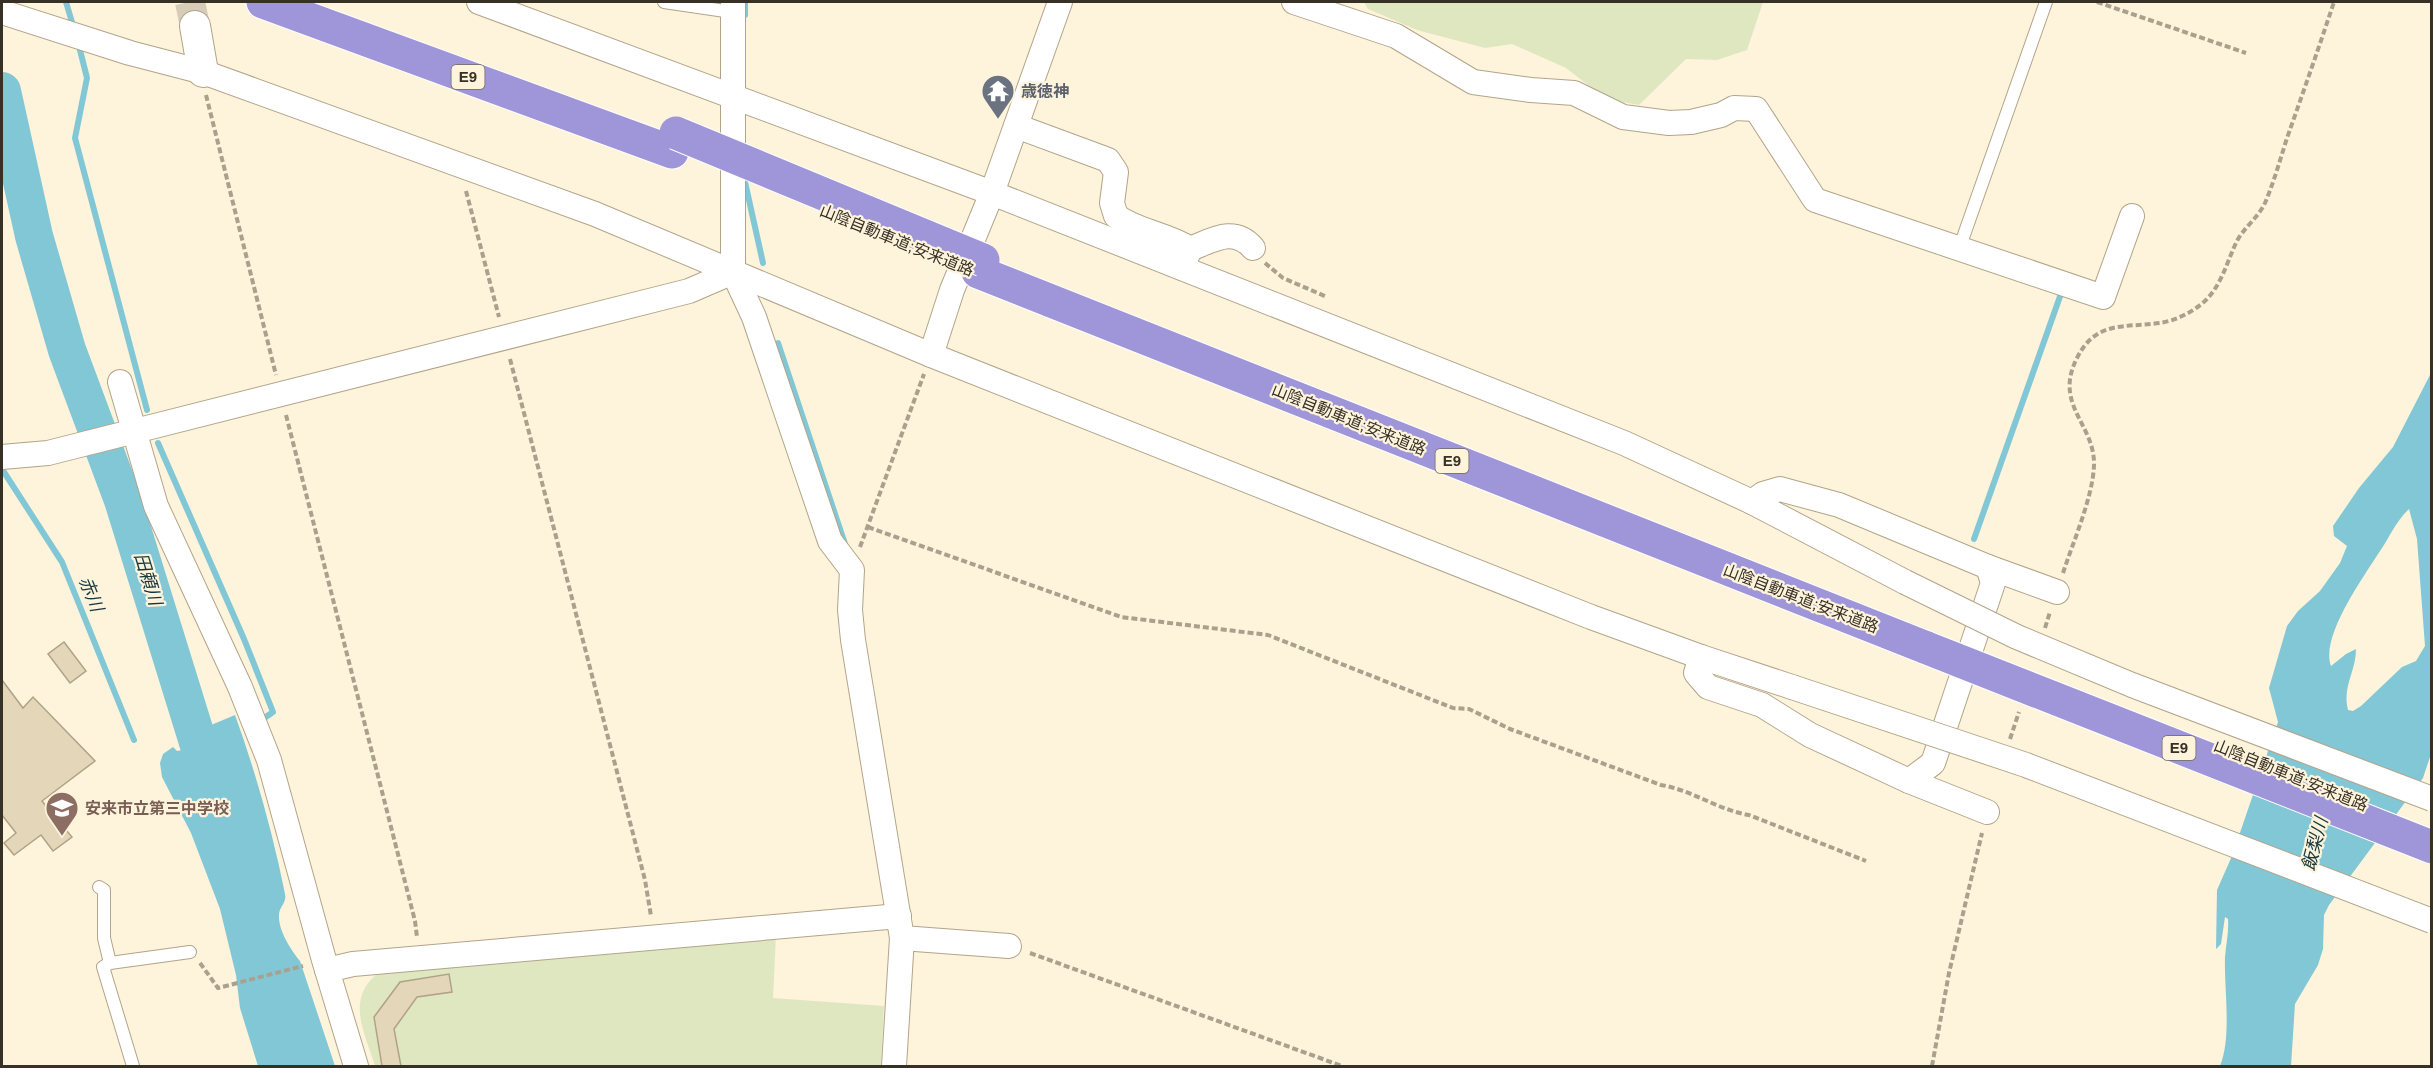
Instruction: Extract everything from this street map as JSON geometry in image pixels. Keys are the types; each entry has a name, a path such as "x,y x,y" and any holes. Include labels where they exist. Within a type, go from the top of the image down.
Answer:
{"highway":[{"name":"山陰自動車道;安来道路","path":"263,2 674,142"},
{"name":"山陰自動車道;安来道路","path":"305,2 674,142 981,266 1467,448 1929,642 2432,847"},
{"name":"山陰自動車道;安来道路","path":"1929,642 2059,682 2432,832"}],"street":[{"path":"479,2 992,193 1186,258 1614,439 1752,502 2016,638 2432,800"},
{"path":"931,355 952,290 992,193 1060,2"},
{"path":"1294,2 1396,36 1473,82 1574,93 1623,117 1669,123 1691,123 1720,115 1734,108 1756,109 1815,200 2103,297 2132,216"},
{"path":"732,7 733,272 754,317 830,542 852,570 850,609 853,640 900,927 894,1066"},
{"path":"2,12 130,53 203,72 595,214 931,355 1591,617 1701,657 2026,765 2432,921"},
{"path":"195,26 203,72"},
{"path":"1016,126 1108,160 1116,172 1112,203 1116,216 1131,225 1182,243 1186,258"},
{"path":"1186,258 1220,237 1240,236 1253,248"},
{"path":"2,457 48,453 132,432 688,291 733,272"},
{"path":"120,382 132,432 156,506 240,687 269,760 318,967 356,1066"},
{"path":"1752,502 1763,494 1780,489 1839,505 1988,567 2057,592"},
{"path":"1909,781 1933,763 1993,583 1988,567"},
{"path":"1701,657 1696,673 1708,687 1762,705 1810,735 1909,781 1987,812"},
{"path":"318,967 654,937 900,927 1009,946"}],"lane":[{"path":"664,2 732,7"},
{"path":"1959,249 2046,2"},
{"path":"99,887 104,890 104,938 110,963"},
{"path":"133,1066 103,972 105,965 190,952"}],"path":[{"path":"2097,2 2246,53"},
{"path":"2043,636 2092,483 2093,451 2088,436 2073,409 2070,378 2073,366 2085,345 2106,330 2114,326 2160,323 2174,319 2197,307 2212,292 2228,267 2236,242 2264,204 2334,2"},
{"path":"203,72 206,101 277,378"},
{"path":"467,167 465,187 645,880 654,937"},
{"path":"1253,248 1272,271 1282,278 1327,297"},
{"path":"852,570 931,355"},
{"path":"286,413 416,921 419,958"},
{"path":"867,527 1121,617 1268,635 1453,708 1469,709 1510,729 1661,785 1675,787 1736,813 1749,815 1866,861"},
{"path":"2008,746 2022,702"},
{"path":"1932,1066 1949,973 1987,812"},
{"path":"1009,946 1342,1066"},
{"path":"190,952 194,954 218,988 318,967"}],"green space":[{"path":"1364,2 1763,2 1747,50 1717,60 1686,59 1639,105 1606,99 1566,68 1512,44 1485,48 1417,30 1368,9"},
{"path":"776,935 773,998 884,1006 881,1066 375,1066 360,1016 363,993 369,982 380,972"}],"water":[{"name":"飯梨川","path":"2431,373 2431,754 2423,778 2329,905 2324,915 2323,949 2318,965 2295,1004 2291,1066 2220,1066 2224,1054 2227,1027 2225,957 2228,919 2225,917 2221,944 2216,949 2217,890 2232,856 2278,722 2269,688 2287,626 2298,611 2320,591 2340,563 2347,546 2334,536 2333,526 2359,488 2393,447","holes":["2409,509 2417,539 2425,646 2416,661 2402,667 2361,706 2353,711 2348,710 2348,686 2356,649 2331,666 2329,654 2337,624 2396,525"]},
{"path":"235,715 257,781 280,871 285,897 279,912 279,921 289,946 300,961 335,1066 258,1066 240,1008 236,975 220,909 191,833 162,777 160,763 163,754 173,747 177,751 183,750 180,738"}],"building":[{"path":"64,642 86,671 70,683 48,654"},
{"path":"2,680 23,708 33,697 95,761 42,801 72,837 53,851 41,835 14,855 4,843 16,833 2,815"},
{"path":"449,974 452,992 417,997 394,1029 401,1066 382,1066 374,1017 400,982"}],"waterway":[{"path":"66,2 74,29"},
{"path":"745,2 745,15"},
{"path":"78,42 87,78 75,138 147,410"},
{"name":"田頼川","path":"2,91 34,236 67,350 123,500 210,781"},
{"path":"745,182 763,263"},
{"path":"1974,539 2063,288"},
{"path":"778,343 845,544"},
{"path":"158,443 244,639 273,712 260,721"},
{"name":"赤川","path":"2,469 62,562 134,740"}],"tunnel":[{"path":"190,2 195,26"}],"place":[{"name":"歳徳神","path":"998,120"},
{"name":"安来市立第三中学校","path":"62,837"}]}
